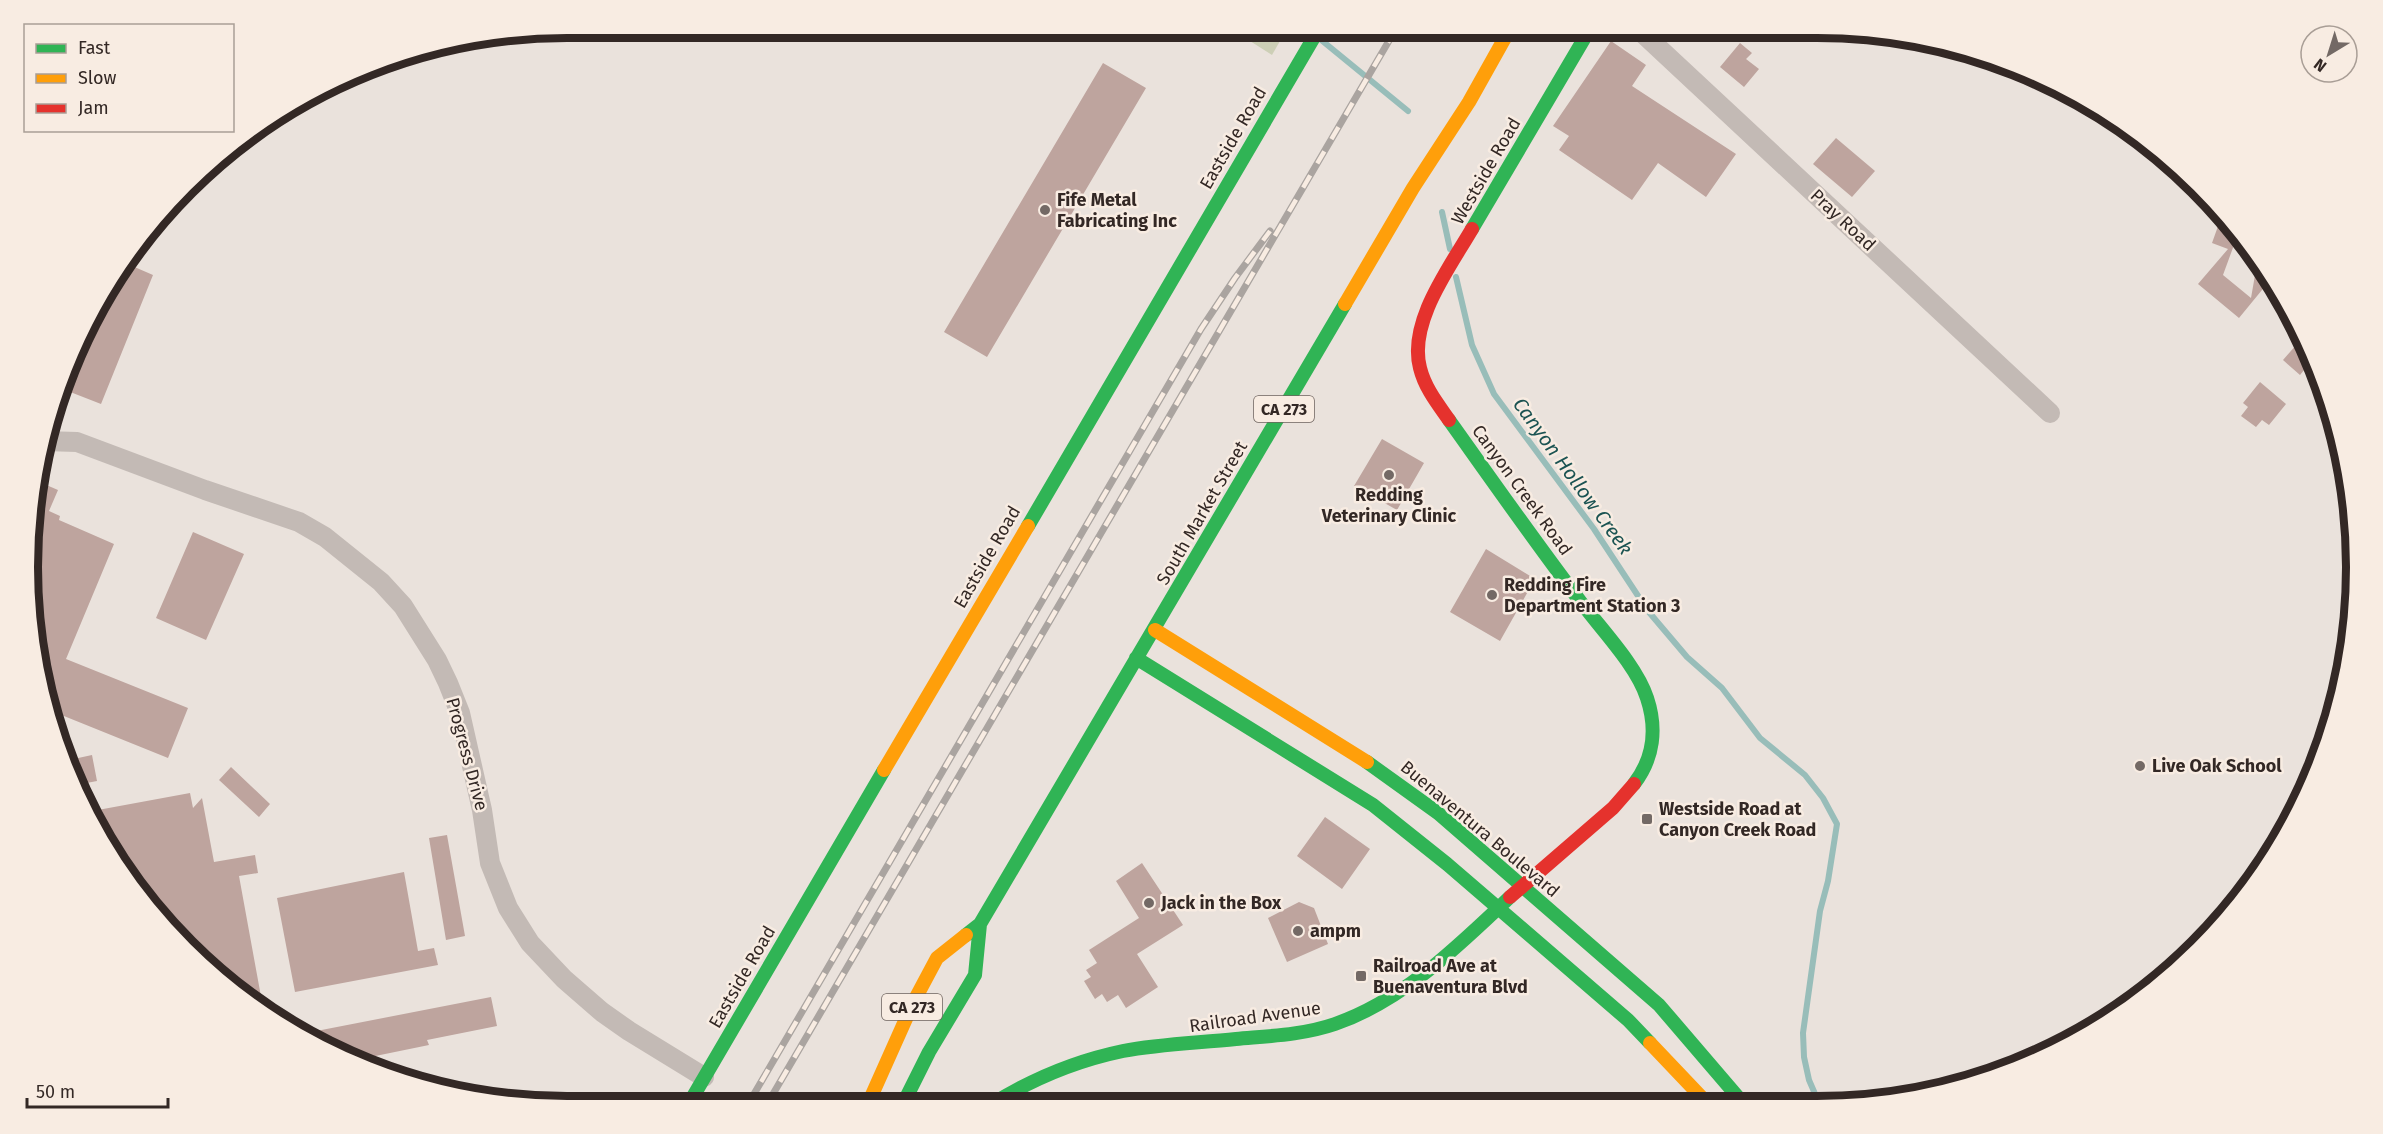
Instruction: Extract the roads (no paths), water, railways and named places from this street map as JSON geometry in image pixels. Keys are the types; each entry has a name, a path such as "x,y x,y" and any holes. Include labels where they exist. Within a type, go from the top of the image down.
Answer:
{"main road":[{"name":"Eastside Road","path":"693,1096 1313,38"},
{"name":"South Market Street","path":"871,1096 913,1003 937,958 980,924 1413,188 1469,102 1505,38"},
{"name":"Westside Road","path":"1418,335 1424,316 1439,286 1585,38"},
{"name":"Canyon Creek Road","path":"1418,335 1419,369 1431,395 1575,595 1638,677 1651,708 1650,752 1642,772 1614,805 1498,908"},
{"name":"Buenaventura Boulevard","path":"1155,630 1394,779 1438,813 1659,1005 1716,1068 1738,1096"},
{"path":"1136,658 1373,805 1498,908 1628,1020 1700,1096"},
{"name":"Railroad Avenue","path":"1006,1096 1028,1083 1110,1054 1317,1029 1350,1018 1400,991 1466,939 1498,908"},
{"name":"South Market Street","path":"907,1096 929,1052 975,975 980,924"}],"street":[{"name":"Pray Road","path":"1648,38 2050,413"},
{"name":"Progress Drive","path":"53,441 77,442 299,522 326,537 381,582 403,606 437,660 448,683 460,713 483,810 490,863 508,908 530,943 564,980 602,1012 704,1077"}],"waterway":[{"name":"Canyon Hollow Creek","path":"1320,39 1408,111"},
{"name":"Canyon Hollow Creek","path":"1442,212 1450,249"},
{"name":"Canyon Hollow Creek","path":"1456,277 1472,345 1494,394 1594,529 1648,611 1687,657 1722,688 1760,738 1805,775 1823,798 1837,824 1828,881 1820,911 1803,1033 1804,1057 1809,1080 1816,1096"}],"railway":[{"path":"772,1096 1391,38"},
{"path":"753,1096 1201,329 1270,231"}],"place":[{"name":"Fife Metal Fabricating Inc","path":"1045,210"},
{"name":"Redding Veterinary Clinic","path":"1389,475"},
{"name":"Redding Fire Department Station 3","path":"1492,595"},
{"name":"Live Oak School","path":"2140,766"},
{"name":"Westside Road at Canyon Creek Road","path":"1647,819"},
{"name":"Jack in the Box","path":"1149,903"},
{"name":"ampm","path":"1298,931"},
{"name":"Railroad Ave at Buenaventura Blvd","path":"1361,976"}]}
